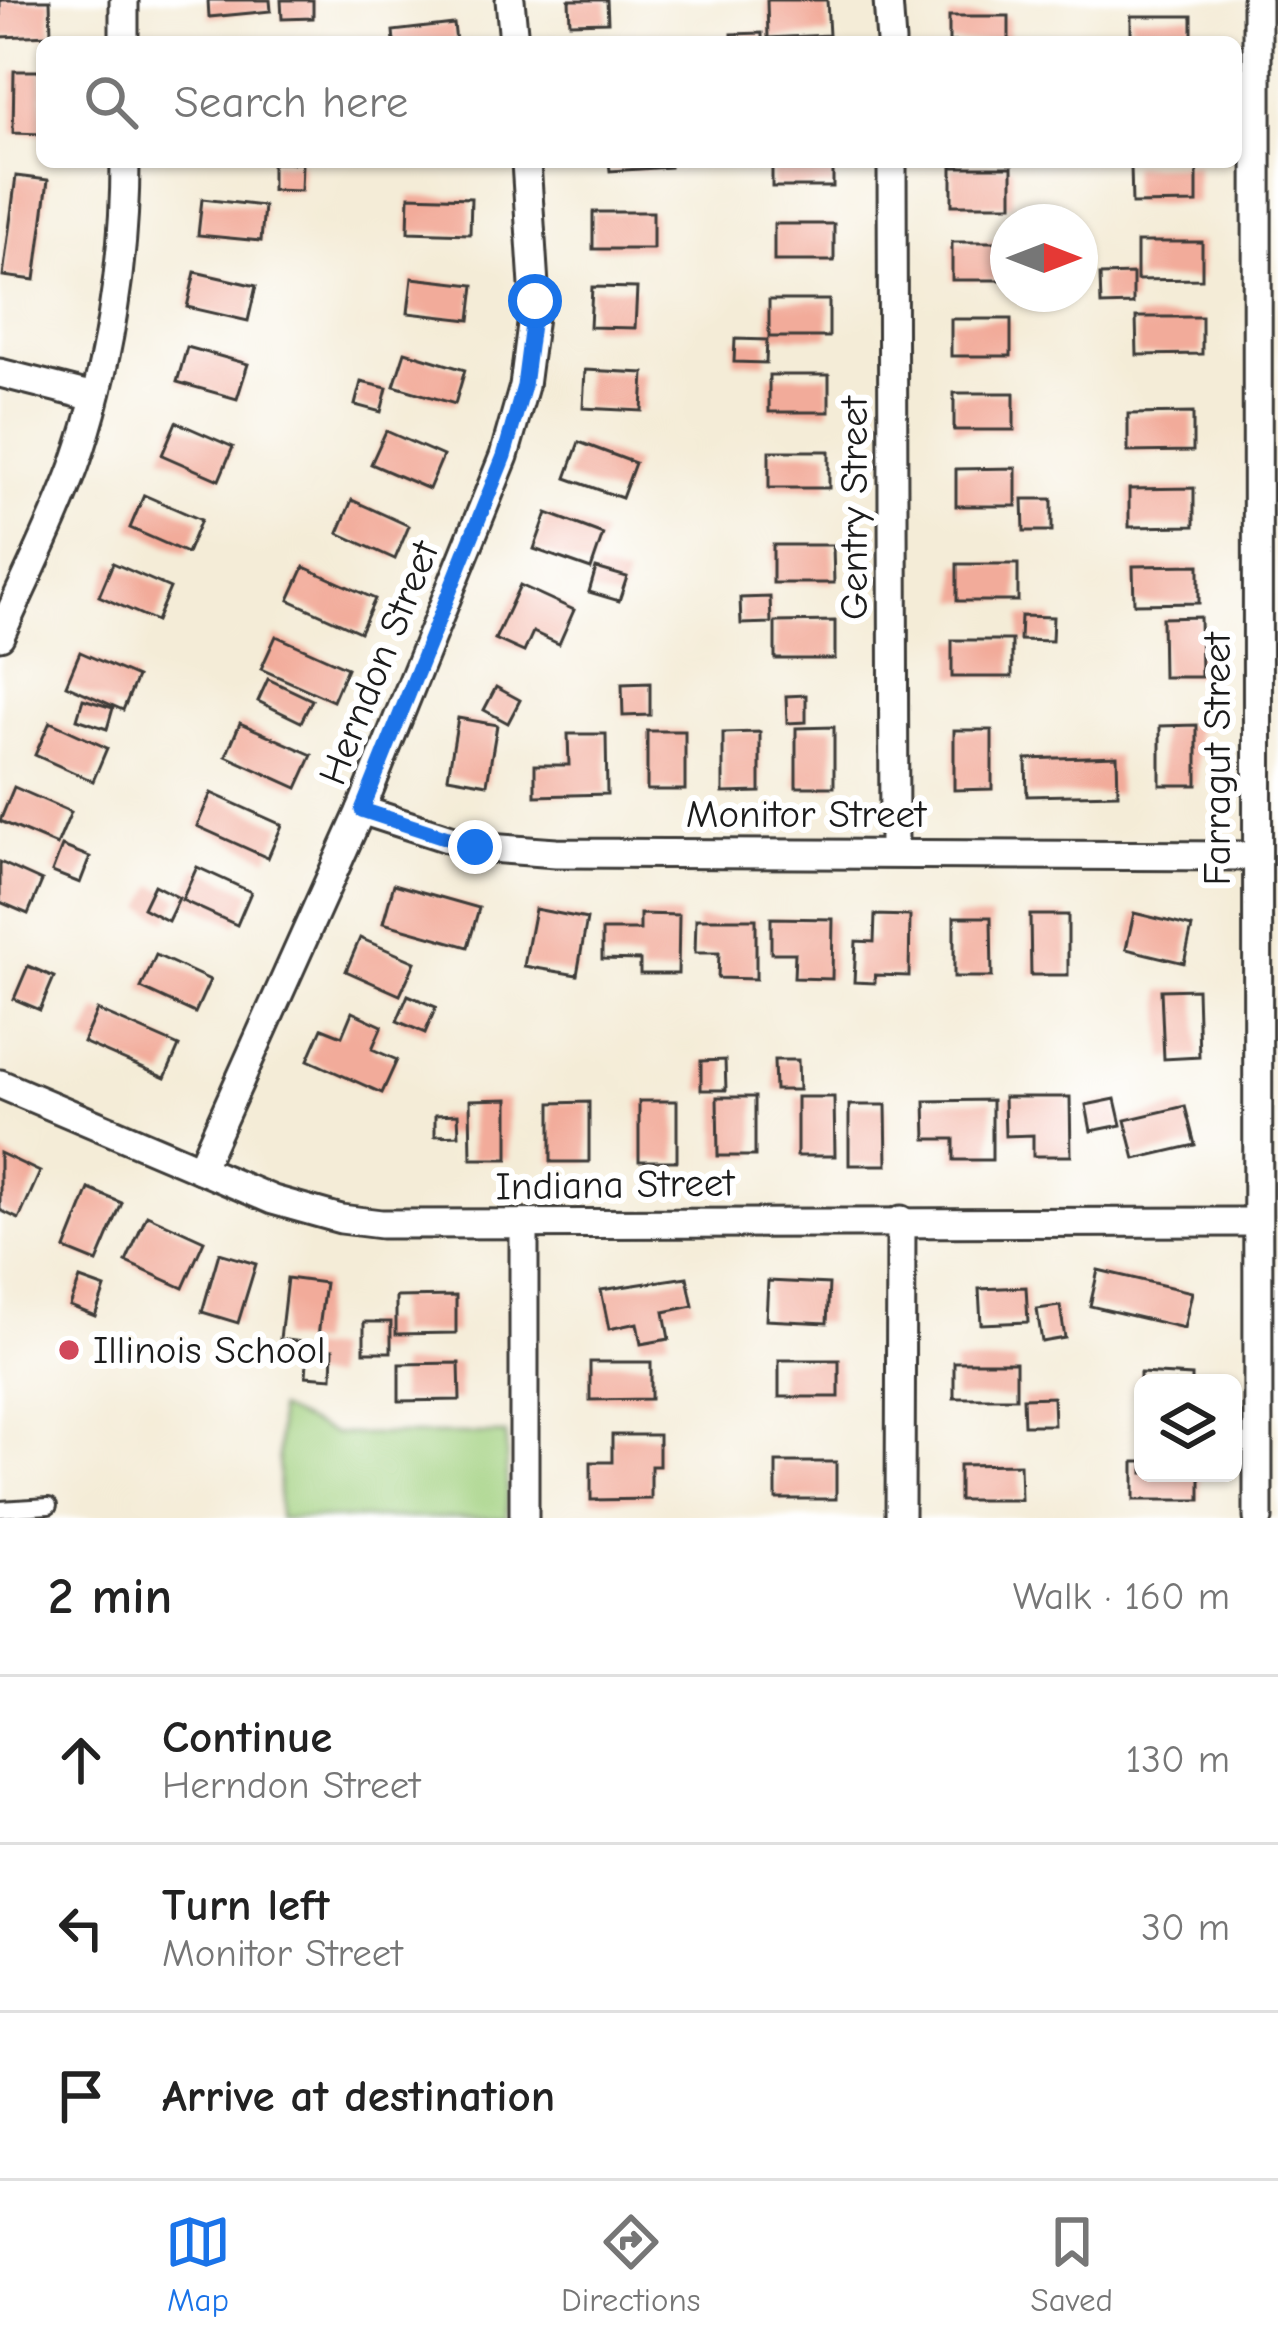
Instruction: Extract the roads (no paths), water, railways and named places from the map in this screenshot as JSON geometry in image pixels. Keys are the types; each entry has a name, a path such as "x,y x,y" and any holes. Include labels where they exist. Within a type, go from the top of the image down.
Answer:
{"street":[{"path":"124,0 124,36"},
{"path":"510,0 513,36"},
{"path":"887,0 890,36"},
{"name":"Farragut Street","path":"1257,0 1258,1518"},
{"path":"0,636 75,465 94,397 119,254 124,168"},
{"name":"Herndon Street","path":"200,1169 362,810 504,456 524,386 535,301 526,168"},
{"name":"Gentry Street","path":"892,168 894,854"},
{"path":"0,373 94,397"},
{"name":"Monitor Street","path":"362,810 475,847 556,853 1256,856"},
{"name":"Indiana Street","path":"0,1084 301,1210 382,1224 1257,1222"},
{"path":"900,1518 901,1220"},
{"path":"524,1226 524,1518"}],"lane":[{"path":"0,1509 49,1506"}],"place":[{"name":"Illinois School","path":"69,1350"}]}
